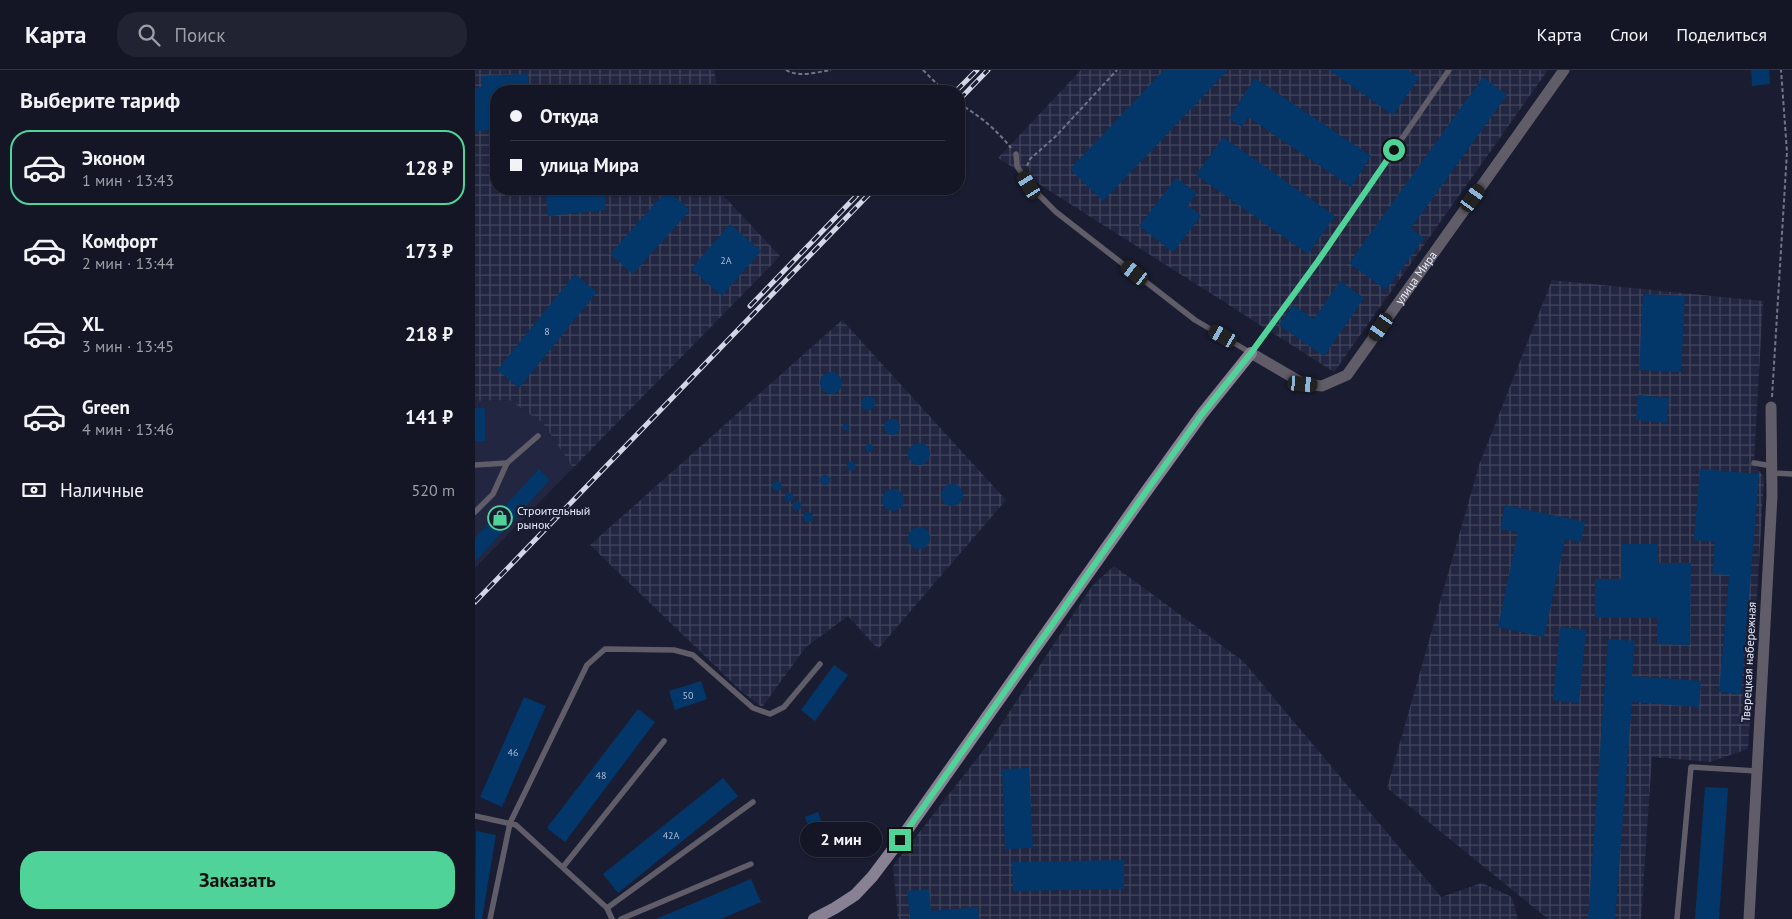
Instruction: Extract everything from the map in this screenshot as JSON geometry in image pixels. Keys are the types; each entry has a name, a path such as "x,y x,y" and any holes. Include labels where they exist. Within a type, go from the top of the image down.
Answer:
{"street":[{"name":"улица Мира","path":"1251,353 1303,384 1321,386 1347,375 1565,70"},
{"path":"822,917 855,895 876,872 1202,414 1251,353"},
{"name":"Тверецкая набережная","path":"1749,919 1772,496 1771,407"}],"lane":[{"path":"1015,154 1017,166 1024,176 1034,190 1056,212 1195,320 1251,353 1318,261 1449,70"},
{"path":"475,512 493,494 507,463 538,436"},
{"path":"475,465 507,463"},
{"path":"1754,463 1792,474"},
{"path":"490,919 510,823 587,665 605,649 674,650 693,655 753,708 771,714 785,707 820,664"},
{"path":"563,867 664,741"},
{"path":"1677,919 1691,767 1757,771"},
{"path":"607,908 753,802"},
{"path":"475,816 517,824 607,908 612,919"},
{"path":"621,919 751,864"}],"path":[{"path":"787,70 792,73 804,74 831,70"},
{"path":"923,70 938,85"},
{"path":"1024,176 1030,158 1055,138 1117,70"},
{"path":"1771,407 1787,152 1781,70"},
{"path":"965,107 1004,140 1015,154"}],"shaded area":[{"path":"475,70 714,70 717,85 490,85 490,195 723,195 780,256 573,468 543,423 509,400 475,401"},
{"path":"1081,70 1548,70 1334,372 998,158"},
{"path":"1552,280 1763,301 1754,463 1764,478 1748,749 1710,762 1652,757 1641,919 1548,919 1387,788 1479,465"},
{"path":"842,320 1006,500 878,649 848,616 806,647 762,707 741,691 590,545"},
{"name":"Строительный рынок","path":"509,400 543,423 573,468 475,568 475,401"},
{"path":"1114,566 1243,661 1441,897 1482,883 1512,897 1518,919 898,919 893,866 989,743 1092,586"}],"building":[{"path":"1164,70 1228,70 1103,201 1070,169"},
{"path":"1329,70 1408,70 1419,78 1393,115"},
{"path":"1751,70 1769,70 1770,84 1752,86"},
{"path":"528,74 529,85 490,85 490,130 475,131 475,88 482,87 481,76"},
{"path":"1483,77 1507,95 1411,228 1424,238 1386,290 1349,263"},
{"path":"1255,78 1371,156 1351,187 1248,117 1242,127 1229,118"},
{"path":"1223,137 1335,216 1308,254 1196,175"},
{"path":"1176,178 1197,193 1188,205 1201,216 1173,252 1139,226"},
{"path":"546,195 605,195 606,210 548,216"},
{"path":"663,195 673,195 690,210 633,274 610,254"},
{"path":"730,224 761,251 722,296 691,269"},
{"path":"575,274 597,292 519,388 497,370"},
{"path":"1340,281 1364,298 1324,356 1279,325 1293,305 1314,319"},
{"path":"1643,294 1685,296 1681,372 1639,370"},
{"path":"831,372 839,375 842,383 839,391 831,394 823,391 820,383 823,375"},
{"path":"1638,395 1669,398 1667,423 1636,420"},
{"path":"868,396 873,398 875,403 873,408 868,410 863,408 861,403 863,398"},
{"path":"475,408 485,408 485,441 475,441"},
{"path":"892,419 900,427 892,435 884,427"},
{"path":"846,423 850,427 846,431 842,427"},
{"path":"919,443 927,446 930,454 927,462 919,465 911,462 908,454 911,446"},
{"path":"869,444 873,448 869,452 865,448"},
{"path":"851,461 856,466 851,471 846,466"},
{"path":"539,469 550,480 475,562 475,538"},
{"path":"1700,469 1759,474 1741,694 1719,692 1729,575 1712,574 1715,542 1694,540"},
{"path":"823,475 827,475 830,480 829,484 823,485 820,482 820,478"},
{"path":"777,481 782,486 777,491 772,486"},
{"path":"952,484 960,487 963,495 960,503 952,506 944,503 941,495 944,487"},
{"path":"893,489 901,492 904,500 901,508 893,511 885,508 882,500 885,492"},
{"path":"789,493 793,497 789,501 785,497"},
{"path":"797,502 801,506 797,510 793,506"},
{"path":"1505,505 1585,522 1581,542 1565,539 1544,637 1498,627 1518,532 1500,529"},
{"path":"808,512 813,517 808,522 803,517"},
{"path":"919,527 927,530 930,538 927,546 919,549 911,546 908,538 911,530"},
{"path":"1621,544 1658,544 1658,563 1691,563 1690,645 1657,644 1657,618 1595,617 1595,579 1621,579"},
{"path":"1560,627 1586,630 1579,703 1553,700"},
{"path":"1608,639 1635,641 1632,676 1701,681 1699,707 1632,702 1615,919 1588,919"},
{"path":"834,665 848,675 815,721 801,710"},
{"path":"701,681 707,699 675,710 669,691"},
{"path":"524,697 546,706 502,807 480,797"},
{"path":"638,709 655,722 565,842 547,828"},
{"path":"1029,768 1033,848 1005,849 1002,769"},
{"path":"723,778 738,796 618,893 603,874"},
{"path":"1705,787 1728,788 1719,919 1695,919"},
{"path":"818,812 829,842 816,847 805,817"},
{"path":"476,831 496,835 482,919 475,919"},
{"path":"1124,860 1124,889 1013,891 1012,862"},
{"path":"751,879 761,902 721,919 656,919"},
{"path":"929,889 931,911 978,907 979,919 910,919 907,891"}],"railway":[{"path":"962,85 977,70"},
{"path":"965,94 988,70"},
{"path":"750,306 857,195"},
{"path":"475,602 868,195"}],"place":[{"name":"Строительный рынок","path":"500,518"}],"route":[{"path":"900,840 1202,414 1251,353 1318,261 1394,150"}]}
